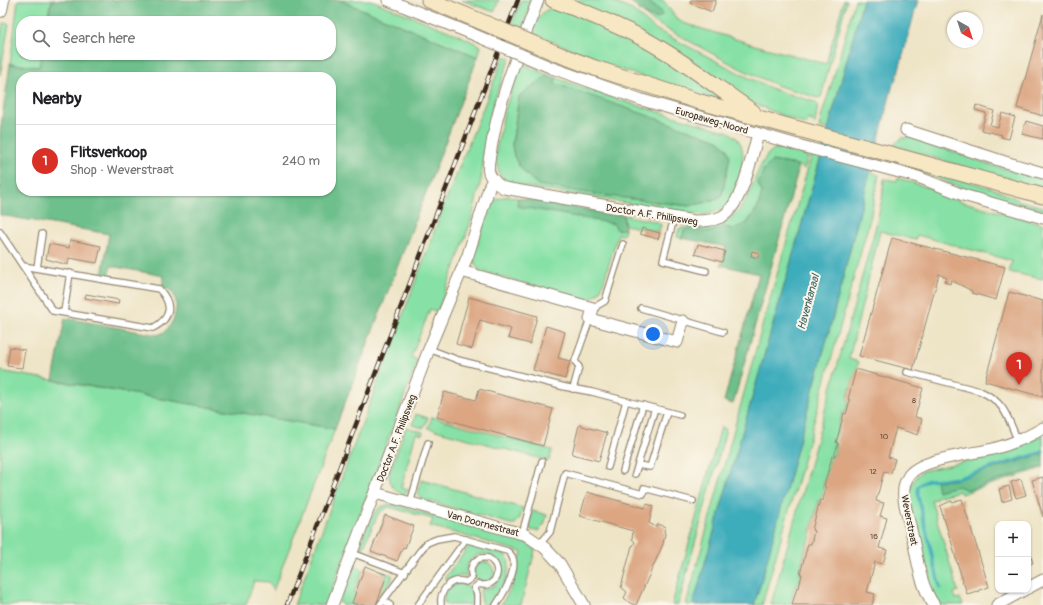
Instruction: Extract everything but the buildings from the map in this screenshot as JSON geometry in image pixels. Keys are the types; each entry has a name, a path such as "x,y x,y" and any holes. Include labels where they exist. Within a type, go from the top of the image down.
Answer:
{"main road":[{"name":"Europaweg-Noord","path":"429,0 558,54 633,81 697,101 1043,196"},
{"path":"553,0 588,13 647,40 682,62 762,119"}],"street":[{"path":"0,10 2,0"},
{"name":"Europaweg-Noord","path":"388,0 552,68 642,100 801,146 918,177 963,195 1043,218"},
{"path":"494,180 488,167 500,106 538,0"},
{"path":"906,130 1043,173"},
{"name":"Doctor A.F. Philipsweg","path":"332,605 429,350 468,255 490,185 494,180 504,188 513,190 694,222 707,221 723,217 740,195 758,134"},
{"path":"461,272 592,313 677,342 683,321"},
{"name":"Weverstraat","path":"934,605 928,595 921,575 903,494 907,478 912,472 923,465 993,449 1018,441 1043,428"},
{"name":"Van Doornestraat","path":"374,493 522,534 540,544 553,555 560,564 584,605"},
{"path":"1031,586 1043,580"},
{"path":"997,605 1019,593"}],"lane":[{"path":"674,218 663,260 706,271"},
{"path":"0,232 23,266 53,310 153,328 161,324 169,309 169,302 159,289 23,266"},
{"path":"37,268 42,234"},
{"path":"573,389 579,367 576,362 592,313 605,301 623,244"},
{"path":"64,312 70,273"},
{"path":"641,308 723,332"},
{"path":"429,350 458,360 680,415"},
{"path":"907,372 974,389 988,395 999,402 1004,408 1018,441"},
{"path":"608,467 626,401"},
{"path":"623,471 642,405"},
{"path":"635,474 655,408"},
{"path":"638,464 650,467 667,412"},
{"path":"410,503 428,443"},
{"path":"522,534 542,461"},
{"path":"540,544 550,532 565,473 643,494 644,488 693,501"},
{"path":"390,605 382,603 420,551 432,541 448,536 466,539 507,551 511,554 514,562 507,588 496,605"},
{"path":"418,605 466,539"},
{"path":"352,553 405,573"},
{"path":"441,605 440,599 442,592 445,587 451,583 457,581 466,582 476,586 486,585 496,577 497,568 492,560 484,557 475,561 470,569 476,586 477,605"},
{"path":"466,582 472,578"},
{"path":"436,580 445,587"}],"green space":[{"path":"18,0 53,0 48,16 16,16"},
{"path":"53,0 339,0 478,57 335,429 53,380 65,318 157,335 164,332 172,323 176,312 176,300 171,291 162,287 164,276 111,266 108,277 102,276 109,234 0,215 0,133 10,64 39,67 40,60 336,60 336,16 48,16"},
{"path":"339,0 371,0 461,36 481,46 478,57"},
{"path":"462,0 499,0 494,12"},
{"path":"521,0 532,0 522,30 511,26"},
{"path":"566,0 609,0 632,10 655,29 743,75 775,90 815,102 818,105 815,123 808,119 806,125 752,103"},
{"path":"629,0 648,0 647,1 662,12 662,15 659,18 650,17"},
{"path":"663,0 677,19 683,23 758,46 826,64 844,0 847,0 821,97 818,98 776,85 739,68 652,21 644,14 656,19 662,12 647,1"},
{"path":"855,0 863,0 828,130 819,127"},
{"path":"561,7 656,50 727,103 622,70 532,33 539,18 545,11"},
{"path":"16,16 16,60 40,60 39,67 10,64"},
{"path":"3,23 9,24 0,75 0,41"},
{"path":"504,56 510,58 495,98 488,125 481,180 472,218 437,312 430,309 411,357 418,360 326,605 294,605 446,200"},
{"path":"521,63 548,75 519,96 512,145 514,156 518,164 538,185 600,195 689,206 720,197 722,194 730,157 727,148 718,140 553,83 557,78 621,100 729,132 737,139 741,146 743,161 736,191 728,205 714,212 703,215 551,191 511,184 505,181 500,175 496,162 496,151 504,112"},
{"path":"548,75 557,78 554,83 718,140 727,148 730,157 722,194 720,197 689,206 600,195 538,185 518,164 514,156 512,145 519,96"},
{"path":"911,137 988,164 1043,179 1043,190 893,145 902,138"},
{"path":"781,148 799,151 799,153 808,157 804,169 797,165 772,161 764,169 758,184 762,192 758,207 747,223 733,229 724,227 710,232 684,231 682,238 677,237 679,229 687,227 710,227 734,216 747,198 767,155 774,149"},
{"path":"812,154 821,156 693,605 686,605 765,316"},
{"path":"772,161 797,165 798,171 733,404 724,401 759,274 721,265 726,247 682,238 684,231 688,229 710,232 724,227 733,229 747,223 758,207 762,192 758,184 764,169"},
{"path":"905,164 992,188 1021,201 1043,207 1043,211 981,194 929,175 904,168"},
{"path":"870,172 879,175 870,219 762,605 754,605 833,317"},
{"path":"898,178 935,190 960,201 1043,224 1043,279 1009,272 1012,261 917,235 915,240 880,231 849,359 859,362 847,399 849,401 846,412 843,412 834,443 836,444 834,456 831,456 823,486 824,488 821,499 819,500 812,531 809,542 807,543 799,574 801,575 798,586 795,586 790,605 771,605 875,230 882,199 884,179 897,181"},
{"path":"509,196 518,198 517,205 615,224 617,229 625,229 623,235 618,234 599,293 587,301 480,271 473,258 487,210 496,200"},
{"path":"518,198 623,215 625,229 617,230 614,224 517,206"},
{"path":"623,215 658,222 661,225 659,232 625,225"},
{"path":"0,371 335,429 273,591 269,582 254,581 246,605 0,605"},
{"path":"416,414 428,418 424,428 412,425"},
{"path":"432,417 552,450 549,461 428,428"},
{"path":"406,427 423,432 422,435 416,433 401,488 409,490 403,495 393,486 389,473"},
{"path":"721,427 726,429 678,605 672,605"},
{"path":"1043,435 1043,454 955,480 936,481 958,486 967,490 1043,466 1043,468 961,494 959,491 936,497 936,499 931,500 958,591 954,593 956,599 960,598 963,605 941,605 934,596 927,580 909,497 915,479 923,471 1015,450"},
{"path":"1043,454 1043,466 967,490 958,486 938,491 936,481 955,480"},
{"path":"421,480 523,508 520,518 515,524 511,524 421,499 418,494"},
{"path":"389,504 522,540 530,544 535,550 521,605 501,605 511,588 522,552 430,526 433,519 389,507 378,514 362,550 360,549 364,534 375,512 379,508"},
{"path":"533,511 547,515 544,525 538,531 531,530 529,525"},
{"path":"470,545 506,555 509,567 508,574 491,605 482,605 480,590 494,585 499,580 502,573 498,563 493,557 486,554 474,557 469,562 466,569 467,576 445,579"},
{"path":"480,562 488,562 494,568 494,576 488,582 480,582 474,576 474,568"},
{"path":"354,566 363,569 354,593 370,599 381,571 392,575 392,580 374,605 342,605 339,601"},
{"path":"457,584 468,587 471,590 474,597 473,605 445,605 444,594 450,587"}],"water":[{"name":"Havenkanaal","path":"863,0 918,0 896,81 893,84 833,316 764,572 754,605 693,605 821,156"}],"waterway":[{"path":"940,588 918,496 918,487 928,480 958,478 1043,452"}],"railway":[{"path":"287,605 518,0"}],"place":[{"name":"Flitsverkoop","path":"1019,385"}]}
